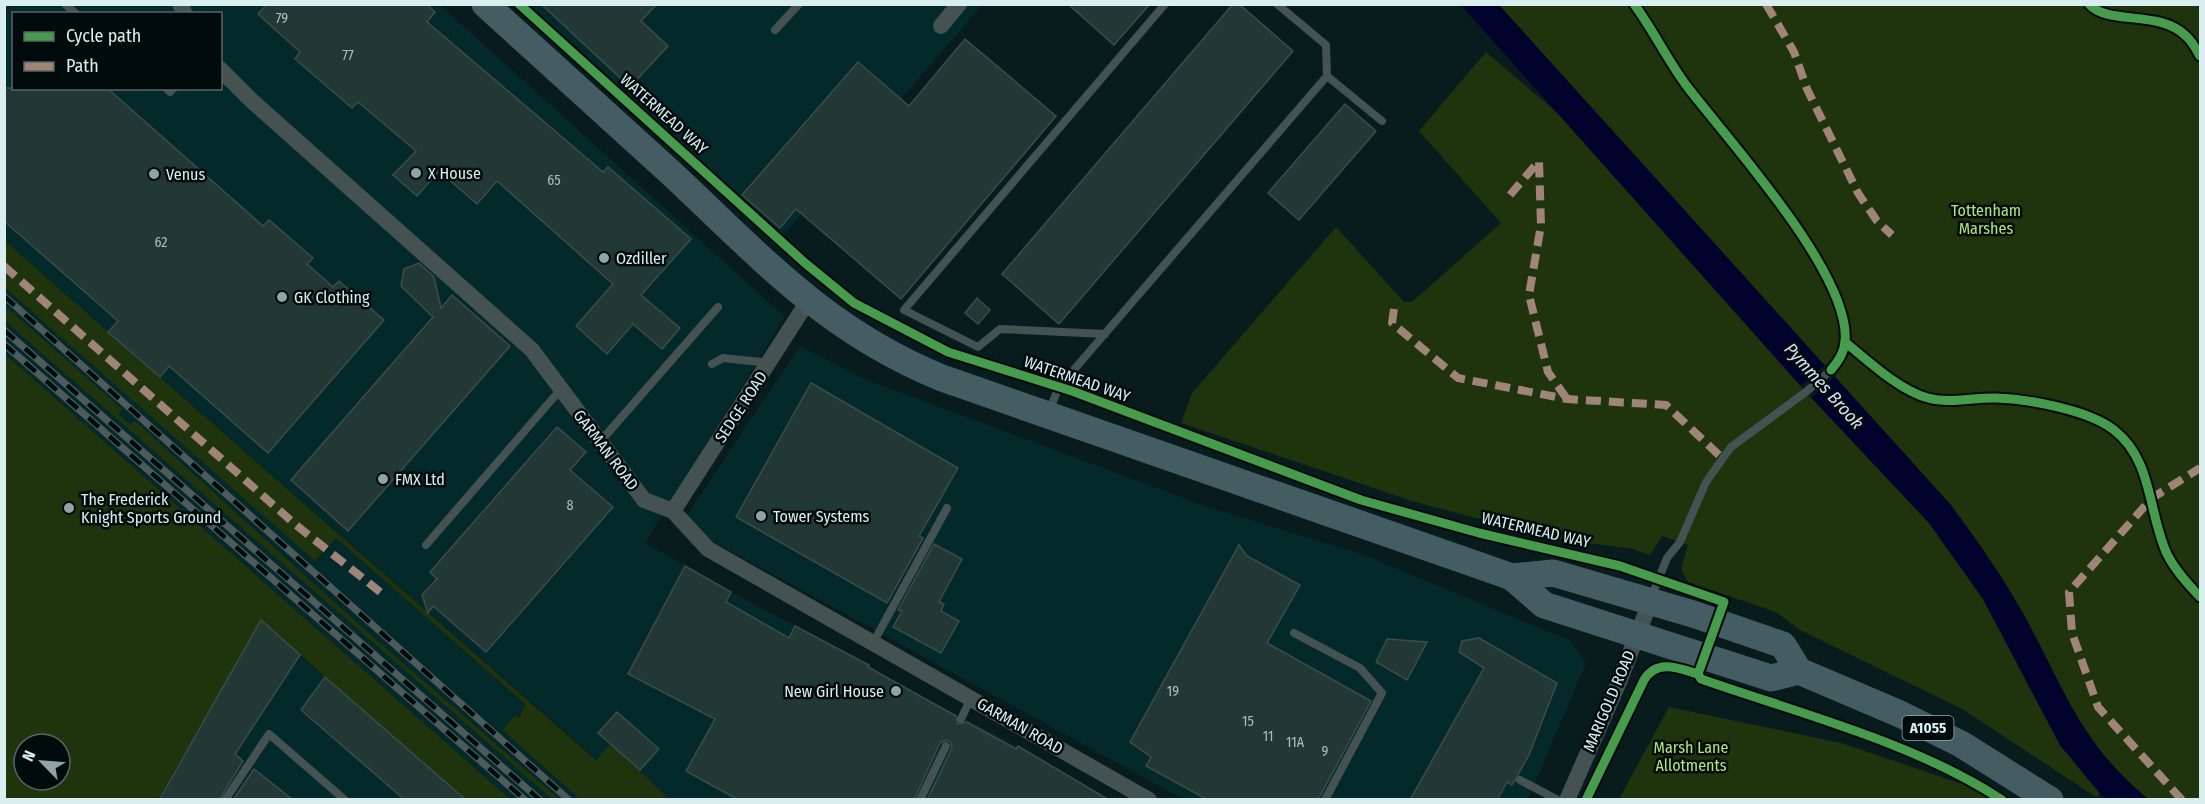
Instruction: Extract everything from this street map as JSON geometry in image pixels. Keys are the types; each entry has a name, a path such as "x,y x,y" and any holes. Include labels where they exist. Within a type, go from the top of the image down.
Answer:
{"main road":[{"path":"485,4 808,301 879,349 919,368 1512,577 1544,605 1771,678 1799,671 1783,645 1553,573 1512,577"},
{"name":"A1055","path":"1799,671 1900,714 1961,744 2050,800"}],"street":[{"path":"941,26 959,4"},
{"name":"GARMAN ROAD","path":"222,71 252,101 532,350 599,443 644,500 673,511 708,549 1149,800"},
{"name":"SEDGE ROAD","path":"673,511 808,301"},
{"name":"MARIGOLD ROAD","path":"1567,800 1650,602"}],"lane":[{"path":"776,30 799,4"},
{"path":"1105,334 1000,329 978,347 904,309 1165,4"},
{"path":"1048,414 1059,387 1327,76 1326,45 1277,4"},
{"path":"1327,76 1382,121"},
{"path":"599,443 718,307"},
{"path":"712,364 723,357 770,363"},
{"path":"1650,602 1667,558 1680,542 1706,482 1722,458 1746,433 1806,392 1831,370"},
{"path":"426,545 561,389"},
{"path":"873,643 947,508"},
{"path":"1294,633 1360,668 1382,693 1325,800"},
{"path":"961,718 971,698"},
{"path":"225,800 269,734 345,800"},
{"path":"920,800 946,746"},
{"path":"1520,780 1558,800"}],"shaded area":[{"path":"5,5 440,5 785,317 645,543 731,592 869,665 885,677 1032,754 1109,799 669,799 611,745 597,760 5,241"},
{"path":"529,5 982,5 783,236"},
{"path":"5,288 316,561 336,538 525,704 518,718 515,715 502,730 580,799 510,799 5,354"},
{"path":"800,346 864,379 1205,506 1364,555 1571,641 1586,664 1528,799 1183,799 681,524"},
{"path":"261,620 299,655 466,799 159,800"}],"green space":[{"name":"Tottenham Marshes","path":"1499,5 2197,5 2200,10 2200,799 2148,799 2106,757 2089,735 2063,691 2007,586 1950,504"},
{"path":"1486,52 1562,117 1806,392 1929,523 1983,599 2060,745 2100,794 2096,797 1964,710 1800,630 1776,612 1688,582 1681,569 1688,545 1662,536 1650,555 1633,549 1551,538 1412,501 1181,423 1192,393 1336,227 1404,302 1412,302 1501,223 1419,131"},
{"path":"5,241 596,760 611,744 669,799 580,799 502,730 515,715 519,718 525,704 336,538 315,561 5,288"},
{"path":"5,306 122,409 118,414 131,425 135,421 365,630 559,799 552,799 5,321"},
{"name":"The Frederick Knight Sports Ground","path":"5,354 510,799 466,799 261,621 158,799 5,799"},
{"name":"Marsh Lane Allotments","path":"1669,707 1841,743 1968,786 1989,799 1619,799"}],"water":[{"name":"Pymmes Brook","path":"1461,5 1499,5 1950,504 1989,558 2016,601 2089,735 2125,778 2148,799 2105,799 2060,745 1983,599 1929,523 1806,392"}],"pier":[{"path":"1826,364 1836,375 1811,398 1801,386"}],"building":[{"path":"267,4 426,4 435,12 427,22 603,172 608,167 691,239 641,295 680,328 662,349 633,324 607,354 576,326 613,284 497,181 477,204 439,171 417,196 393,175 416,151 358,102 352,108 295,59 300,52 258,14"},
{"path":"541,4 657,4 641,21 668,46 630,87"},
{"path":"1068,4 1150,4 1114,45"},
{"path":"1233,4 1239,4 1293,51 1059,324 1002,274"},
{"path":"965,39 1056,116 901,299 796,209 780,228 742,195 858,62 909,106"},
{"path":"4,88 12,88 12,90 109,90 263,226 269,220 313,258 307,264 333,287 339,281 384,320 268,453 169,366 160,377 108,332 118,321 4,221"},
{"path":"1345,104 1376,131 1299,220 1268,193"},
{"path":"419,263 434,277 441,308 452,295 510,346 348,531 291,480 433,317 401,286 404,269"},
{"path":"977,298 990,310 978,324 965,313"},
{"path":"811,383 958,468 919,536 923,538 887,603 736,517"},
{"path":"557,427 586,452 570,470 613,507 486,652 433,606 428,613 422,595 437,579 430,572"},
{"path":"934,544 962,559 939,602 944,604 941,611 959,621 941,653 893,627 902,611 898,610"},
{"path":"1239,545 1247,556 1300,585 1267,643 1371,701 1318,800 1208,800 1146,766 1151,757 1130,742"},
{"path":"685,566 731,592 726,602 789,638 795,626 869,665 868,667 956,716 958,724 967,722 1016,749 1018,746 1109,800 927,800 952,748 951,742 946,740 940,743 914,800 739,800 702,780 686,771 715,719 628,674"},
{"path":"261,620 300,655 235,754 243,761 219,800 159,800"},
{"path":"1479,638 1557,683 1529,755 1512,785 1507,782 1497,800 1410,800 1484,668 1459,652 1462,641"},
{"path":"1387,639 1427,642 1407,680 1376,662"},
{"path":"325,677 466,800 405,800 301,710"},
{"path":"617,712 659,749 640,770 598,733"},
{"path":"254,769 293,800 233,800"}],"railway":[{"path":"4,296 569,800"},
{"path":"4,330 540,800"},
{"path":"4,344 525,800"}],"marked path":[{"path":"1766,4 1794,52 1807,89 1858,193 1877,221 1892,235"},
{"path":"1510,195 1539,161 1541,225 1529,295 1548,372 1567,399"},
{"path":"4,266 296,525 384,595"},
{"path":"1394,309 1392,323 1458,378 1567,399 1666,405 1722,458"},
{"path":"2182,800 2098,707 2072,633 2069,592 2152,498 2200,468"}],"cycle path":[{"name":"WATERMEAD WAY","path":"519,4 805,263 854,303 948,352 1072,391 1361,500 1479,533 1620,566 1724,602 1698,674"},
{"path":"1634,4 1686,85 1784,209 1809,245 1829,281 1842,314 1845,342 1840,357 1831,370"},
{"path":"2089,4 2098,11 2108,14 2148,20 2175,28 2188,38 2200,56"},
{"path":"1845,342 1895,382 1928,398 1936,400 1996,398 2041,403 2074,411 2114,430 2127,442 2143,472 2167,554 2186,582 2200,597"},
{"path":"1586,800 1644,680 1649,673 1662,667 1683,669 1698,674 1701,679 1895,746 1968,780 2002,800"}],"place":[{"name":"X House","path":"416,173"},
{"name":"Venus","path":"154,174"},
{"name":"Ozdiller","path":"604,258"},
{"name":"GK Clothing","path":"282,297"},
{"name":"FMX Ltd","path":"383,479"},
{"name":"The Frederick Knight Sports Ground","path":"69,508"},
{"name":"Tower Systems","path":"761,516"},
{"name":"New Girl House","path":"896,691"}]}
